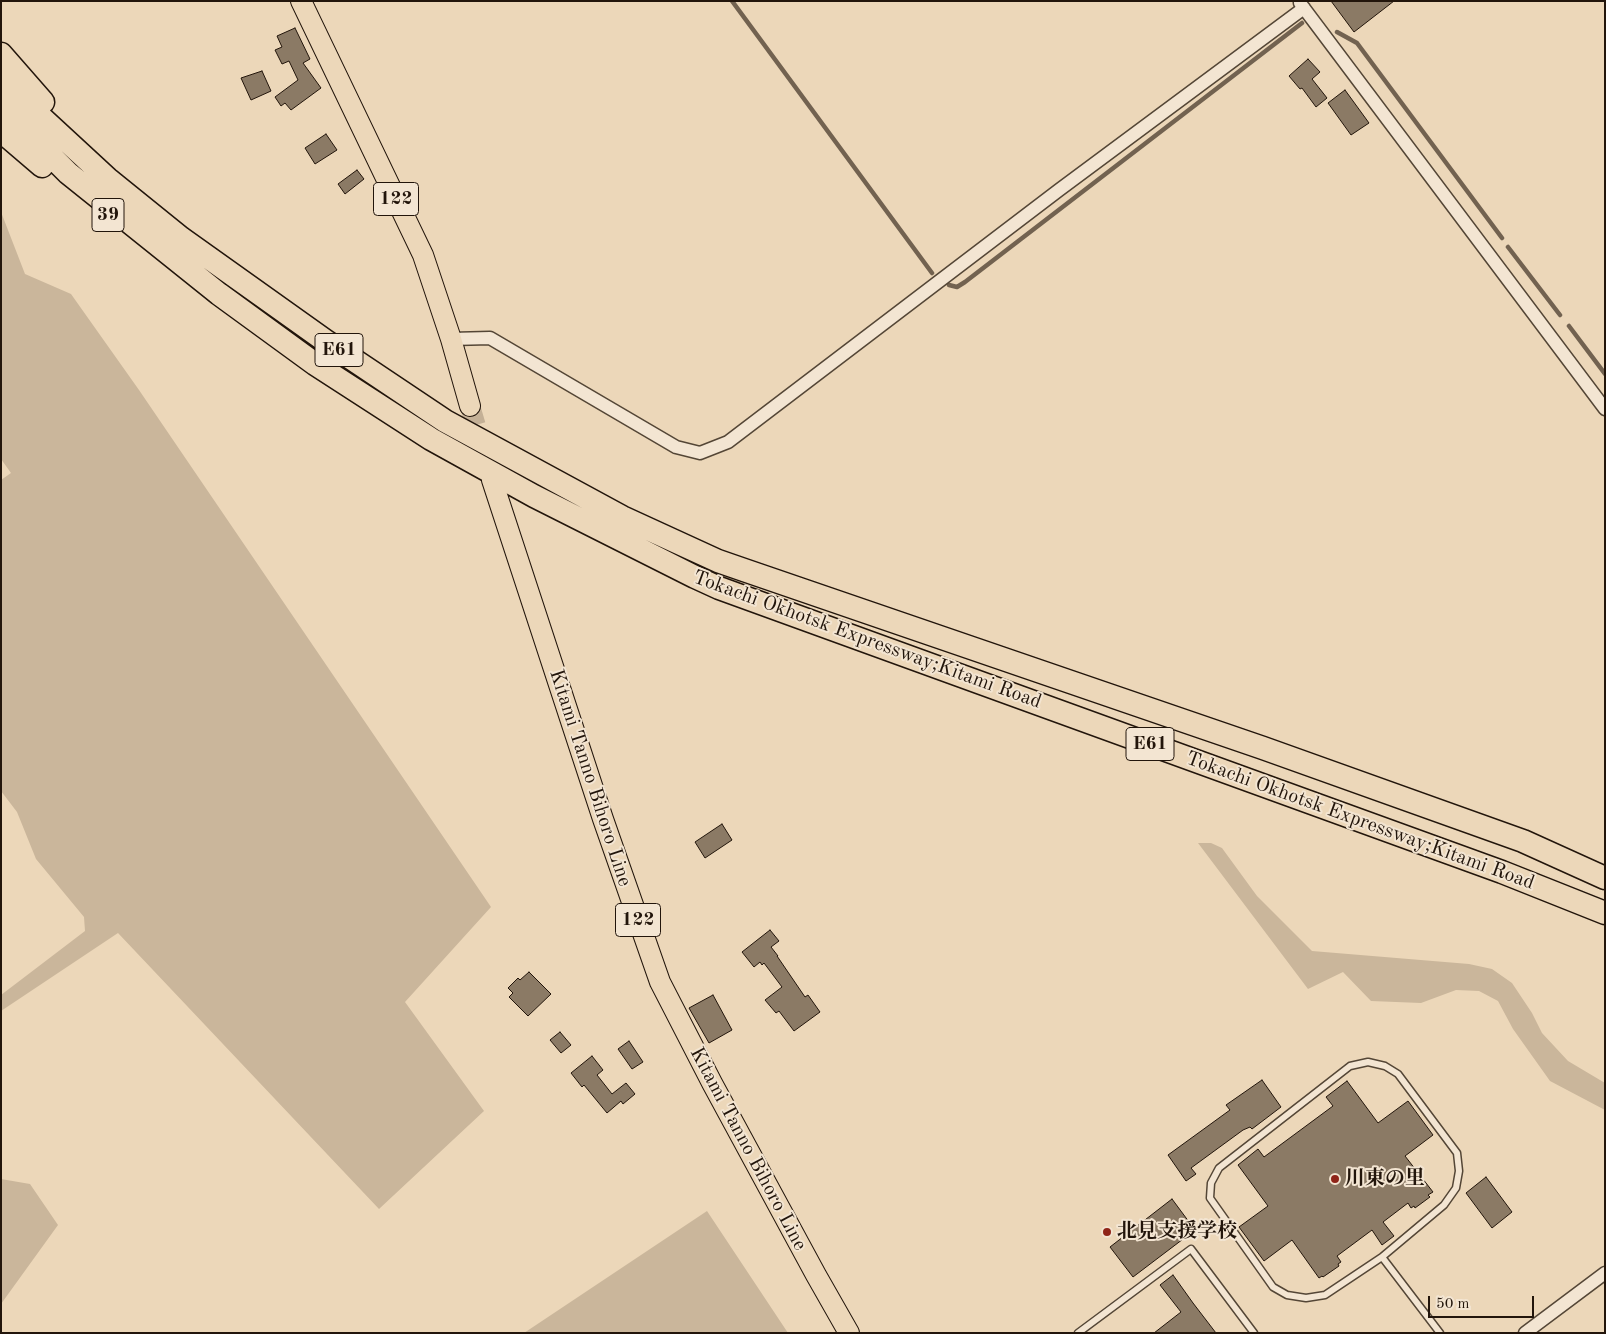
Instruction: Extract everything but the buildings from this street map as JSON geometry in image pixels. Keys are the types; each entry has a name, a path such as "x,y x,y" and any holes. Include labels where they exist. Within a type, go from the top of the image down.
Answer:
{"highway":[{"name":"39","path":"1,54 108,179"},
{"name":"Tokachi Okhotsk Expressway;Kitami Road","path":"1,79 108,179 189,243 327,342 445,421 622,517 744,570 1281,755 1523,841 1605,878"},
{"name":"Tokachi Okhotsk Expressway;Kitami Road","path":"1,106 68,173 219,294 315,364 431,439 534,496 719,588 1484,865 1605,913"},
{"name":"39","path":"1,131 60,182 219,294"}],"main road":[{"name":"122","path":"301,1 423,255 451,339 470,406"},
{"name":"Kitami Tanno Bihoro Line","path":"492,480 602,819 660,982 797,1240 849,1333"}],"street":[{"path":"451,339 490,338 676,447 700,453 728,442 1302,5 1605,409"},
{"path":"1525,1333 1605,1273"}],"lane":[{"path":"1368,1062 1385,1066 1398,1074 1457,1154 1459,1170 1456,1188 1444,1205 1382,1257 1325,1295 1306,1298 1287,1295 1273,1287 1210,1198 1211,1183 1219,1168 1350,1066 1368,1062"},
{"path":"1078,1333 1190,1249 1254,1333"},
{"path":"1382,1257 1440,1333"}],"shaded area":[{"path":"1,212 25,274 71,294 139,390 491,907 405,1002 484,1111 379,1209 118,933 1,1011 1,995 85,931 84,917 36,859 17,812 1,791 1,480 11,473 1,459"},
{"path":"1198,843 1211,843 1222,848 1257,896 1312,951 1469,964 1492,969 1512,983 1532,1013 1542,1033 1568,1061 1605,1083 1605,1110 1550,1081 1513,1029 1498,1001 1479,991 1456,990 1421,1003 1371,1001 1343,972 1308,989"},
{"path":"1,1179 30,1184 58,1225 1,1304"},
{"path":"707,1211 788,1333 524,1333"}],"waterway":[{"path":"732,1 932,273"},
{"path":"949,285 957,287 965,282 1302,23"},
{"path":"1337,32 1357,43 1502,238"},
{"path":"1508,247 1560,315"},
{"path":"1569,326 1605,374"}],"tunnel":[{"path":"470,406 492,480"}],"place":[{"name":"川東の里","path":"1335,1179"},
{"name":"北見支援学校","path":"1107,1232"}]}
